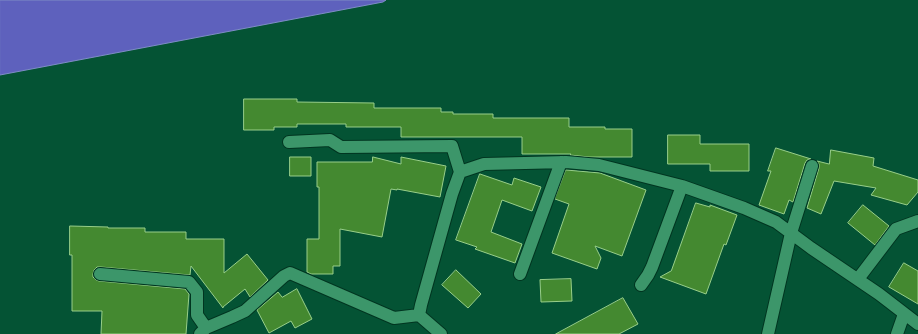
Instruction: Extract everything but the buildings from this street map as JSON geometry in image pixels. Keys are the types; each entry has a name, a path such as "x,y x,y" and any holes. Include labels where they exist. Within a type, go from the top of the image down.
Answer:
{"street":[{"path":"289,142 330,140 341,147 452,146 460,172 452,194 419,314"},
{"path":"520,274 561,162"},
{"path":"460,172 484,164 566,162 599,165 682,186 744,208 776,222 811,248 879,294 918,324"},
{"path":"768,334 791,233 812,166"},
{"path":"641,285 652,267 682,186"},
{"path":"858,279 896,230 918,221"},
{"path":"100,274 189,282 197,292 197,315 203,331 246,311 284,276 290,273 394,318 419,314"},
{"path":"419,314 441,334"},
{"path":"897,334 904,314"}],"shaded area":[{"path":"0,0 386,0 383,2 0,75"}]}
